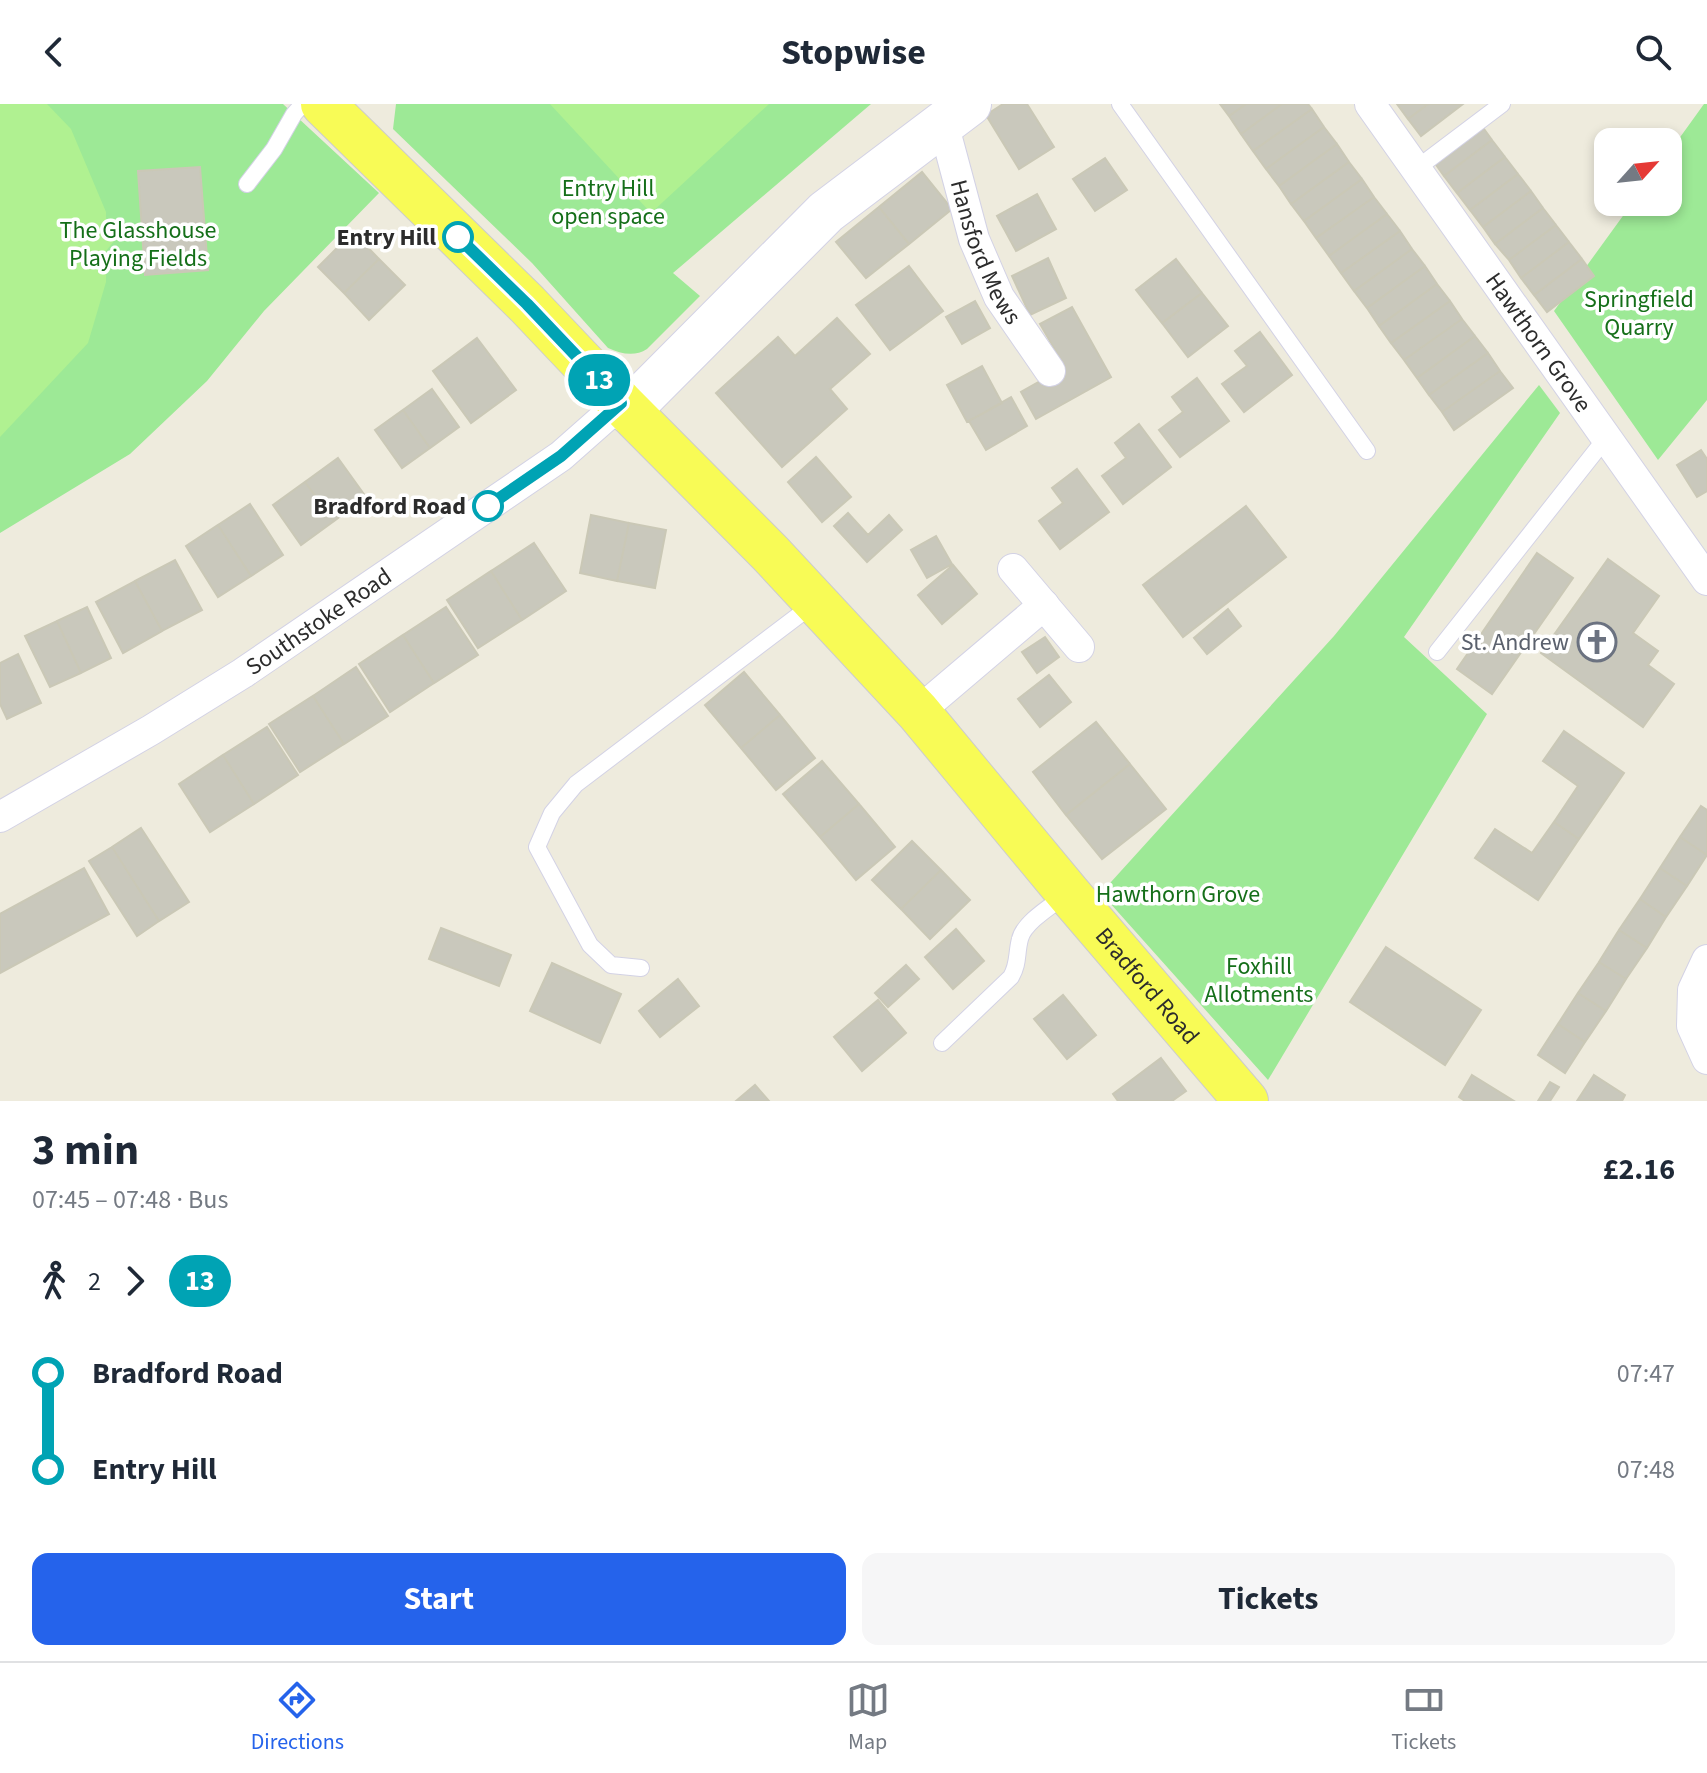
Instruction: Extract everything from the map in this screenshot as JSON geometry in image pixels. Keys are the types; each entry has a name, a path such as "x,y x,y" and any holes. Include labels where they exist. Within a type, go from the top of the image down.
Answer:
{"main road":[{"name":"Bradford Road","path":"323,104 527,304 624,407 770,553 918,712 1246,1101"}],"street":[{"name":"Hawthorn Grove","path":"1370,104 1707,580"},
{"path":"624,407 826,212 956,114"},
{"name":"Hansford Mews","path":"956,114 974,239 999,297 1050,371"},
{"name":"Southstoke Road","path":"0,817 243,673 561,456 624,407"},
{"path":"1013,569 1079,647"},
{"path":"918,712 1044,605"},
{"path":"1707,960 1693,990 1692,1026 1707,1059"}],"lane":[{"path":"247,184 303,104"},
{"path":"1120,104 1367,451"},
{"path":"1416,169 1502,104"},
{"path":"1437,652 1606,438"},
{"path":"641,968 611,965 590,945 537,847 552,813 576,784 816,602"},
{"path":"942,1043 1011,977 1017,966 1024,928 1068,893"}],"green space":[{"name":"The Glasshouse Playing Fields","path":"0,104 283,104 379,193 264,311 207,381 130,454 0,533"},
{"path":"0,104 47,104 71,129 106,212 106,234 114,241 106,251 106,282 88,343 0,437"},
{"name":"Entry Hill open space","path":"396,104 871,104 673,273 700,296 647,349 633,354 608,348 532,263 393,129"},
{"path":"550,104 769,104 651,213"},
{"name":"Springfield Quarry","path":"1707,104 1707,400 1658,460 1554,311 1623,216 1682,216 1682,135"},
{"name":"Foxhill Allotments","path":"1539,385 1560,413 1404,637 1487,714 1268,1080 1101,893 1334,636"}],"building":[{"path":"1003,104 1027,104 1054,147 1019,169 986,115"},
{"path":"1220,104 1246,104 1229,116"},
{"path":"1246,104 1282,104 1241,134 1229,116"},
{"path":"1282,104 1308,104 1312,109 1253,151 1241,134"},
{"path":"1397,104 1428,104 1408,119"},
{"path":"1428,104 1463,104 1421,136 1408,119"},
{"path":"1312,109 1324,127 1266,169 1253,151"},
{"path":"1479,122 1492,140 1444,176 1432,159"},
{"path":"1324,127 1337,144 1279,186 1266,169"},
{"path":"1492,140 1505,157 1457,193 1444,176"},
{"path":"1337,144 1349,162 1291,204 1279,186"},
{"path":"1505,157 1518,174 1470,210 1457,193"},
{"path":"1105,158 1127,190 1095,211 1073,179"},
{"path":"1349,162 1362,179 1304,221 1291,204"},
{"path":"200,167 208,270 145,275 138,171"},
{"path":"922,172 952,209 909,244 879,207"},
{"path":"1518,174 1531,191 1483,227 1470,210"},
{"path":"1362,179 1374,197 1316,238 1304,221"},
{"path":"1531,191 1543,208 1495,244 1483,227"},
{"path":"1037,194 1056,229 1016,251 997,216"},
{"path":"1374,197 1387,214 1329,256 1316,238"},
{"path":"879,207 909,244 866,278 836,242"},
{"path":"1543,208 1556,225 1509,260 1495,244"},
{"path":"1387,214 1400,231 1341,273 1329,256"},
{"path":"1556,225 1569,242 1521,278 1509,260"},
{"path":"1400,231 1412,249 1354,291 1341,273"},
{"path":"353,232 379,259 344,293 318,267"},
{"path":"1569,242 1582,259 1534,295 1521,278"},
{"path":"1412,249 1425,266 1367,308 1354,291"},
{"path":"1048,258 1066,298 1030,315 1012,276"},
{"path":"379,259 405,285 369,320 344,293"},
{"path":"1176,259 1202,293 1162,323 1136,290"},
{"path":"1582,259 1594,276 1547,312 1534,295"},
{"path":"909,266 943,311 890,350 856,305"},
{"path":"1425,266 1437,284 1379,326 1367,308"},
{"path":"1437,284 1450,301 1391,343 1379,326"},
{"path":"1202,293 1228,326 1188,357 1162,323"},
{"path":"975,301 990,328 962,344 946,317"},
{"path":"1450,301 1462,319 1404,360 1391,343"},
{"path":"1072,307 1111,377 1036,419 1021,392 1065,367 1040,324"},
{"path":"837,318 870,354 830,389 847,409 782,467 716,393 778,337 795,356"},
{"path":"1462,319 1475,336 1417,378 1404,360"},
{"path":"1260,332 1292,375 1244,412 1222,384 1247,366 1235,351"},
{"path":"1475,336 1488,353 1429,395 1417,378"},
{"path":"477,338 516,390 471,423 433,371"},
{"path":"1488,353 1500,371 1442,412 1429,395"},
{"path":"982,366 1002,403 967,422 947,385"},
{"path":"1500,371 1513,388 1454,430 1442,412"},
{"path":"1197,378 1229,421 1180,457 1159,430 1183,412 1172,397"},
{"path":"432,389 459,427 430,448 403,410"},
{"path":"1011,397 1027,426 986,450 969,421"},
{"path":"403,410 430,448 402,468 375,430"},
{"path":"1139,424 1171,467 1123,504 1102,476 1126,458 1115,443"},
{"path":"1701,450 1707,459 1707,491 1697,497 1677,465"},
{"path":"816,457 851,497 822,522 788,482"},
{"path":"338,458 366,497 334,521 305,482"},
{"path":"1077,469 1109,512 1060,549 1039,521 1063,503 1052,488"},
{"path":"305,482 334,521 301,545 273,505"},
{"path":"250,504 283,555 251,576 218,525"},
{"path":"1246,506 1286,557 1183,637 1143,585"},
{"path":"848,513 868,535 889,515 902,530 867,562 834,526"},
{"path":"591,515 629,523 617,581 580,573"},
{"path":"629,523 666,530 655,588 617,581"},
{"path":"218,525 251,576 218,597 186,546"},
{"path":"936,536 952,564 927,578 911,550"},
{"path":"534,543 566,591 522,620 491,571"},
{"path":"1537,553 1573,578 1492,694 1457,669"},
{"name":"St. Andrew","path":"1608,559 1659,596 1633,633 1658,651 1648,665 1674,684 1643,727 1541,653"},
{"path":"175,560 202,610 162,631 135,581"},
{"path":"953,565 977,594 942,624 918,595"},
{"path":"491,571 522,620 478,648 447,600"},
{"path":"135,581 162,631 123,653 96,602"},
{"path":"87,607 111,658 81,673 57,621"},
{"path":"446,607 478,655 434,683 403,635"},
{"path":"1228,609 1241,626 1207,654 1194,638"},
{"path":"57,621 81,673 50,687 25,636"},
{"path":"403,635 434,683 390,712 359,664"},
{"path":"1045,637 1059,657 1037,673 1022,652"},
{"path":"18,654 41,703 7,719 0,704 0,663"},
{"path":"356,667 388,716 344,744 313,696"},
{"path":"744,672 780,715 741,748 705,705"},
{"path":"1049,675 1071,702 1040,727 1018,699"},
{"path":"313,696 344,744 300,772 269,724"},
{"path":"780,715 815,758 776,790 741,748"},
{"path":"1096,722 1130,764 1066,815 1033,772"},
{"path":"267,727 298,775 254,804 223,755"},
{"path":"1564,731 1624,773 1579,839 1554,822 1578,786 1543,761"},
{"path":"223,755 254,804 210,832 179,784"},
{"path":"822,761 859,804 820,837 783,794"},
{"path":"1130,764 1166,809 1102,859 1066,815"},
{"path":"859,804 895,847 856,880 820,837"},
{"path":"1701,806 1707,810 1707,855 1680,837"},
{"path":"1554,822 1579,839 1538,900 1475,858 1495,829 1532,853"},
{"path":"141,828 189,902 159,921 112,847"},
{"path":"1680,837 1707,855 1687,886 1660,868"},
{"path":"912,841 941,870 901,909 872,880"},
{"path":"112,847 159,921 137,936 89,861"},
{"path":"84,868 109,914 0,973 0,914"},
{"path":"1660,868 1687,886 1666,917 1640,899"},
{"path":"941,870 970,900 930,939 901,909"},
{"path":"1640,899 1666,917 1647,948 1619,930"},
{"path":"441,928 511,955 499,986 429,959"},
{"path":"956,929 984,961 953,989 925,957"},
{"path":"1619,930 1647,948 1626,979 1599,962"},
{"path":"1386,947 1481,1010 1445,1065 1350,1002"},
{"path":"1599,962 1626,979 1606,1011 1578,993"},
{"path":"552,963 621,994 600,1043 530,1011"},
{"path":"906,965 919,979 888,1007 875,993"},
{"path":"678,979 699,1006 660,1037 639,1011"},
{"path":"1578,993 1606,1011 1585,1042 1558,1024"},
{"path":"1063,995 1096,1035 1067,1059 1034,1019"},
{"path":"878,1000 906,1033 862,1071 834,1037"},
{"path":"1558,1024 1585,1042 1565,1073 1538,1055"},
{"path":"1161,1058 1186,1091 1172,1101 1118,1101 1113,1094"},
{"path":"1472,1075 1514,1101 1465,1101 1459,1097"},
{"path":"1594,1075 1625,1095 1622,1101 1577,1101"},
{"path":"1550,1082 1559,1087 1550,1101 1538,1101"},
{"path":"755,1085 769,1101 736,1101"}],"bus line":[{"name":"13","path":"458,237 621,403 561,456 488,506"}],"place":[{"name":"Entry Hill","path":"458,237"},
{"name":"Bradford Road","path":"488,506"},
{"name":"St. Andrew","path":"1597,642"}]}
